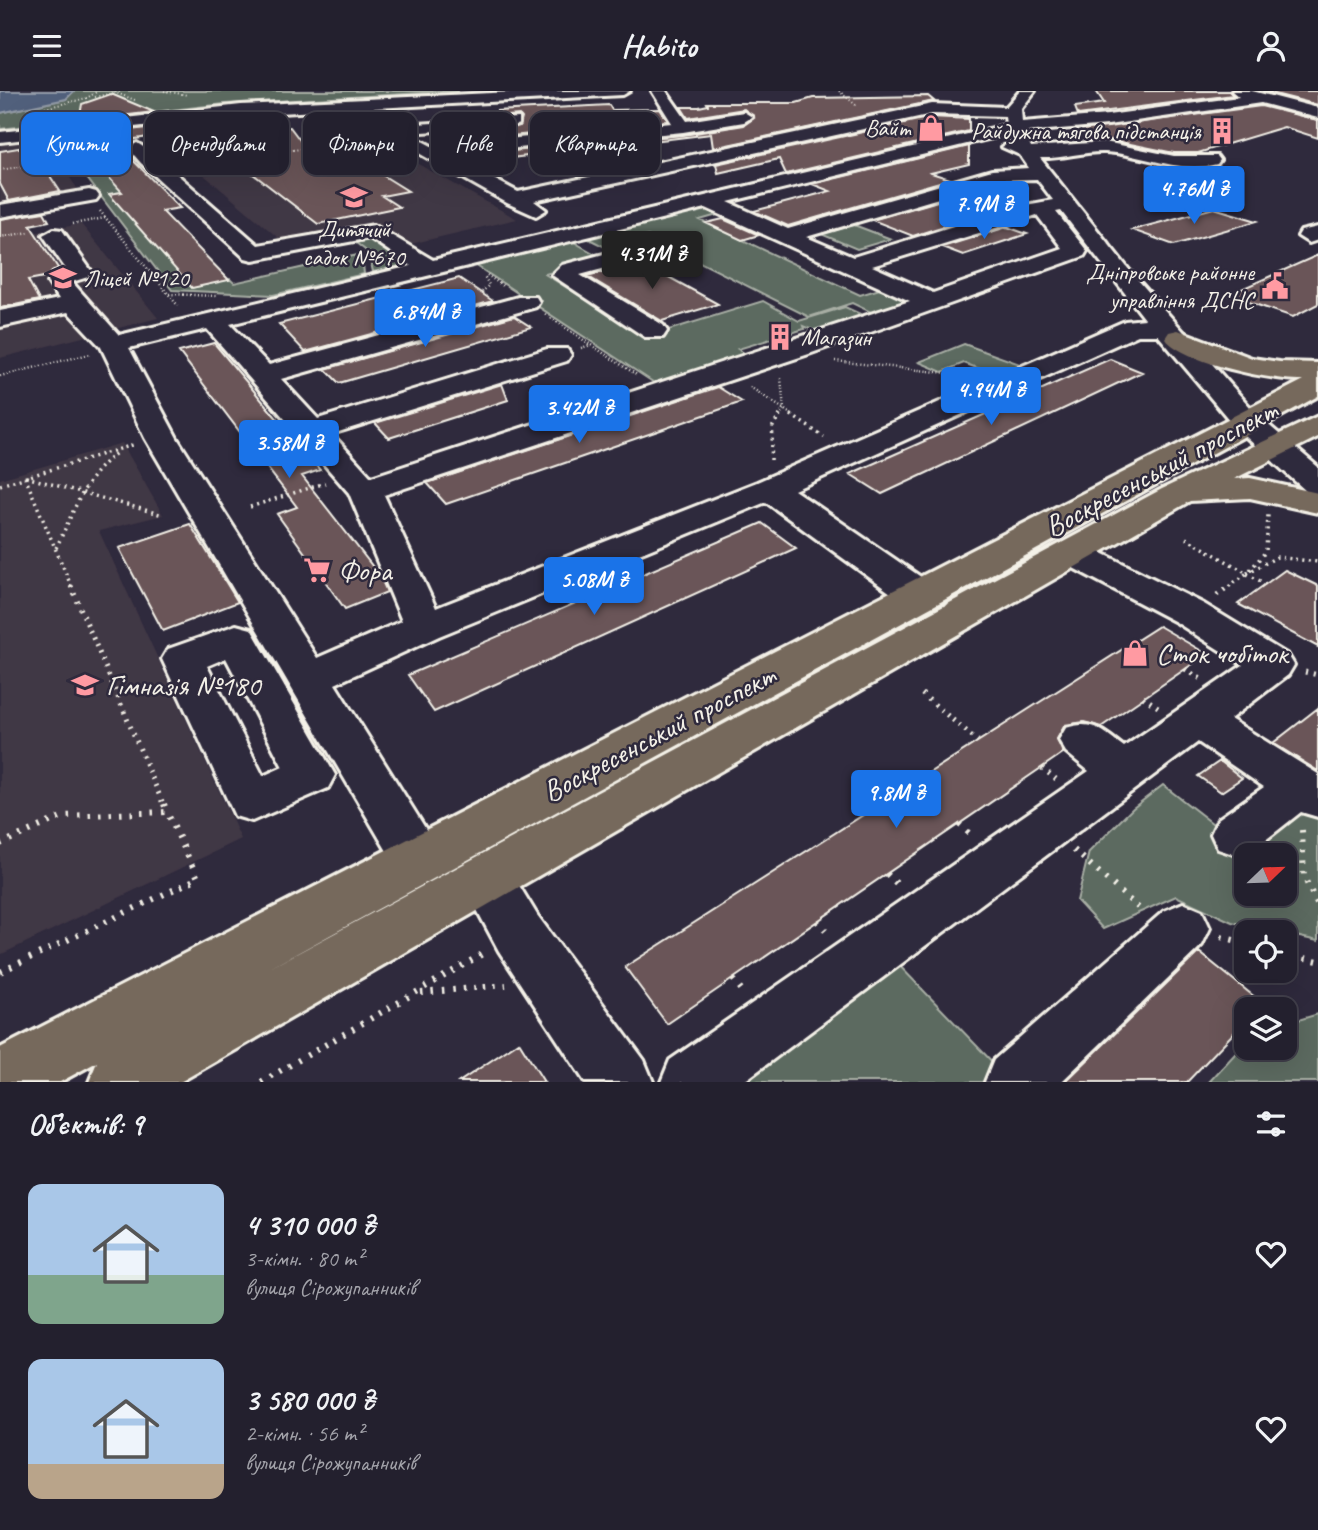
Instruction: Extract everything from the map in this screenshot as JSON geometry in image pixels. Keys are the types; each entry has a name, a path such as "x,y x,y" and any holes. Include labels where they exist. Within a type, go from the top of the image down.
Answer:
{"main road":[{"path":"1173,332 1215,356 1256,370 1318,371"},
{"name":"Воскресенський проспект","path":"120,1082 1073,553 1180,517 1260,433 1318,384"},
{"name":"Воскресенський проспект","path":"0,1081 920,595 1260,433 1318,425"},
{"path":"1180,517 1250,488 1318,503"}],"street":[{"path":"0,137 241,110 623,91"},
{"path":"659,91 683,127"},
{"path":"113,344 957,141 1013,116 1028,91"},
{"path":"1122,103 1126,100 1182,102 1173,91"},
{"path":"1236,91 1318,113"},
{"path":"359,482 664,393 726,372 809,354 933,302 1076,251 1054,205 1043,173 1027,152 1013,116 997,95"},
{"path":"839,113 974,105 1013,116 1108,120 1262,99"},
{"path":"951,116 969,117 974,105"},
{"path":"514,199 802,138 918,110"},
{"path":"427,152 683,127 744,117"},
{"path":"417,127 526,121"},
{"path":"772,128 802,138"},
{"path":"957,141 999,145 1027,152 1098,147 1174,161 1211,160"},
{"path":"417,146 618,257"},
{"path":"786,236 999,174 1043,173"},
{"path":"166,175 253,253 374,231 428,267"},
{"path":"542,175 542,193"},
{"path":"0,211 89,196"},
{"path":"708,201 933,302"},
{"path":"852,265 1054,205"},
{"path":"1054,205 1173,332 1260,433 1318,484"},
{"path":"54,235 80,270 60,279 75,303 113,344 143,443 287,673 419,860"},
{"path":"650,249 564,275 654,331"},
{"path":"264,375 527,302"},
{"path":"0,319 75,303"},
{"path":"203,323 264,375 359,482 425,627"},
{"path":"287,673 425,627 769,489 1134,327 1173,332"},
{"path":"432,393 437,379 448,369 518,347"},
{"path":"780,374 809,354"},
{"path":"314,430 557,355"},
{"path":"769,489 920,595"},
{"path":"692,1082 1273,665 1190,613 1073,553"},
{"path":"1198,720 1309,792 1236,834"},
{"path":"1082,740 1124,773"},
{"path":"487,880 518,933 622,1082"},
{"path":"1016,1082 1178,933"}],"path":[{"path":"87,99 98,91"},
{"path":"18,114 123,91"},
{"path":"0,170 21,167"},
{"path":"89,196 203,323"},
{"path":"456,321 489,285 481,271"},
{"path":"0,376 87,356 113,344"},
{"path":"557,355 591,345 664,393"},
{"path":"809,354 1015,380"},
{"path":"726,372 848,454"},
{"path":"769,489 773,426 784,409 780,374"},
{"path":"0,485 143,443"},
{"path":"55,549 71,519 80,492 102,461 143,443"},
{"path":"25,477 163,515"},
{"path":"0,972 198,878 167,812 25,477"},
{"path":"250,507 359,482"},
{"path":"1247,573 1266,551 1268,512"},
{"path":"1180,517 1247,573 1266,584"},
{"path":"1190,613 1247,573 1278,557 1318,562"},
{"path":"922,694 978,741"},
{"path":"1309,792 1304,877 1318,906"},
{"path":"0,843 63,816 167,812"},
{"path":"1048,827 1178,933"},
{"path":"261,1082 518,933"},
{"path":"1297,956 1318,961"},
{"path":"416,993 553,981"}],"shaded area":[{"path":"21,135 21,175 68,175 79,191 0,205 0,138"},
{"name":"Дитячий садок №670","path":"303,158 303,175 417,175 417,163 431,171 431,175 438,175 517,219 402,246 368,223 282,241 204,175 289,175 289,160"},
{"name":"Ліцей №120","path":"81,224 158,318 0,358 0,239"},
{"name":"Гімназія №180","path":"122,443 163,515 99,531 241,839 0,955 0,479"}],"green space":[{"path":"74,91 459,91 225,104 131,114 131,112 21,112 21,127 0,129 0,113 66,99"},
{"path":"131,154 136,154 139,158 131,159"},
{"path":"85,175 112,175 122,192 116,193 192,288 230,279 234,283 362,254 364,274 273,295 172,290"},
{"path":"708,208 721,214 700,220 860,295 883,288 915,302 877,315 852,303 809,317 648,236 605,247 587,238"},
{"path":"854,225 891,239 857,249 821,234"},
{"path":"369,235 405,261 404,265 373,272 369,253 351,239"},
{"path":"572,241 602,258 545,274 646,337 763,301 799,321 845,307 865,316 817,332 803,326 804,329 738,349 752,358 662,388 475,265"},
{"path":"964,344 1028,367 996,373 964,363 942,372 919,362"},
{"path":"1163,785 1238,843 1234,843 1234,907 1297,907 1297,843 1241,843 1310,803 1318,809 1318,941 1297,936 1297,920 1234,920 1234,922 1176,896 1103,929 1077,901 1089,852 1133,808"},
{"path":"894,960 1003,1073 993,1082 733,1082"},
{"path":"1318,1014 1318,1082 1209,1082 1234,1055 1234,1060 1297,1060 1297,1020"}],"water":[{"path":"0,91 74,91 66,99 0,113"}],"building":[{"path":"1096,91 1229,91 1233,95 1078,115 1075,107 1104,103"},
{"path":"1263,91 1318,91 1318,105"},
{"path":"111,94 154,112 131,115 131,112 81,112 82,104"},
{"path":"928,96 934,101 713,148 711,134 660,140 660,137 744,125 754,118 744,109 688,118 681,107 699,107 708,105 707,103 796,103 813,98"},
{"path":"609,105 612,110 660,109 668,121 660,122 660,112 530,112 530,134 516,135 516,127 520,126 522,118 516,115 516,112 497,111"},
{"path":"1261,106 1318,120 1318,138 1284,127 1198,153 1174,153 1106,139 1085,141 1082,130"},
{"path":"932,117 969,119 969,131 786,174 779,159 718,173 716,164"},
{"path":"289,127 303,144 303,175 382,175 408,191 382,196 399,207 318,224 254,175 289,175"},
{"path":"145,128 145,138 131,140 131,130"},
{"path":"969,146 969,164 931,173 950,179 788,226 754,211 830,191 812,184"},
{"path":"21,148 21,175 49,175 60,191 9,201 0,184 0,151"},
{"path":"530,149 530,156 516,157 516,151"},
{"path":"131,158 180,208 162,211 229,280 192,288 109,194 122,192 107,175 131,175"},
{"path":"979,189 997,195 952,208 976,216 913,236 872,220"},
{"path":"1214,208 1257,221 1174,245 1132,230"},
{"path":"44,212 49,221 30,225 58,268 49,276 28,280 39,300 0,308 0,219"},
{"path":"723,219 759,235 742,240 706,223"},
{"path":"1007,227 1027,234 963,255 942,247"},
{"path":"1318,255 1318,304 1293,317 1228,295"},
{"path":"640,262 718,304 662,321 587,276"},
{"path":"459,278 493,301 305,352 279,324"},
{"path":"514,316 531,327 339,383 325,369"},
{"path":"214,343 320,470 302,476 380,576 387,592 345,609 277,514 297,507 179,352"},
{"path":"1110,359 1142,372 882,494 850,474"},
{"path":"502,384 508,400 389,438 375,423"},
{"path":"718,387 742,402 446,504 427,483"},
{"path":"762,523 796,548 434,712 408,675"},
{"path":"190,524 238,602 163,631 119,548"},
{"path":"1285,570 1318,586 1318,647 1238,604"},
{"path":"1159,626 1207,654 1101,727 1084,722 1065,725 1057,739 1063,753 667,1024 625,967"},
{"path":"1318,708 1318,771 1273,743"},
{"path":"1220,761 1242,778 1221,792 1198,776"},
{"path":"1199,952 1255,997 1234,997 1234,1033 1187,1082 1065,1082"},
{"path":"519,1042 544,1082 459,1082"}],"place":[{"name":"Вайт","path":"931,128"},
{"name":"Райдужна тягова пiдстанцiя","path":"1222,131"},
{"name":"Дитячий садок №670","path":"354,197"},
{"name":"Ліцей №120","path":"63,278"},
{"name":"Дніпровське районне управління ДСНС","path":"1275,286"},
{"name":"Магазин","path":"780,337"},
{"name":"Фора","path":"317,570"},
{"name":"Сток чобіток","path":"1135,653"},
{"name":"Гімназія №180","path":"85,685"}]}
